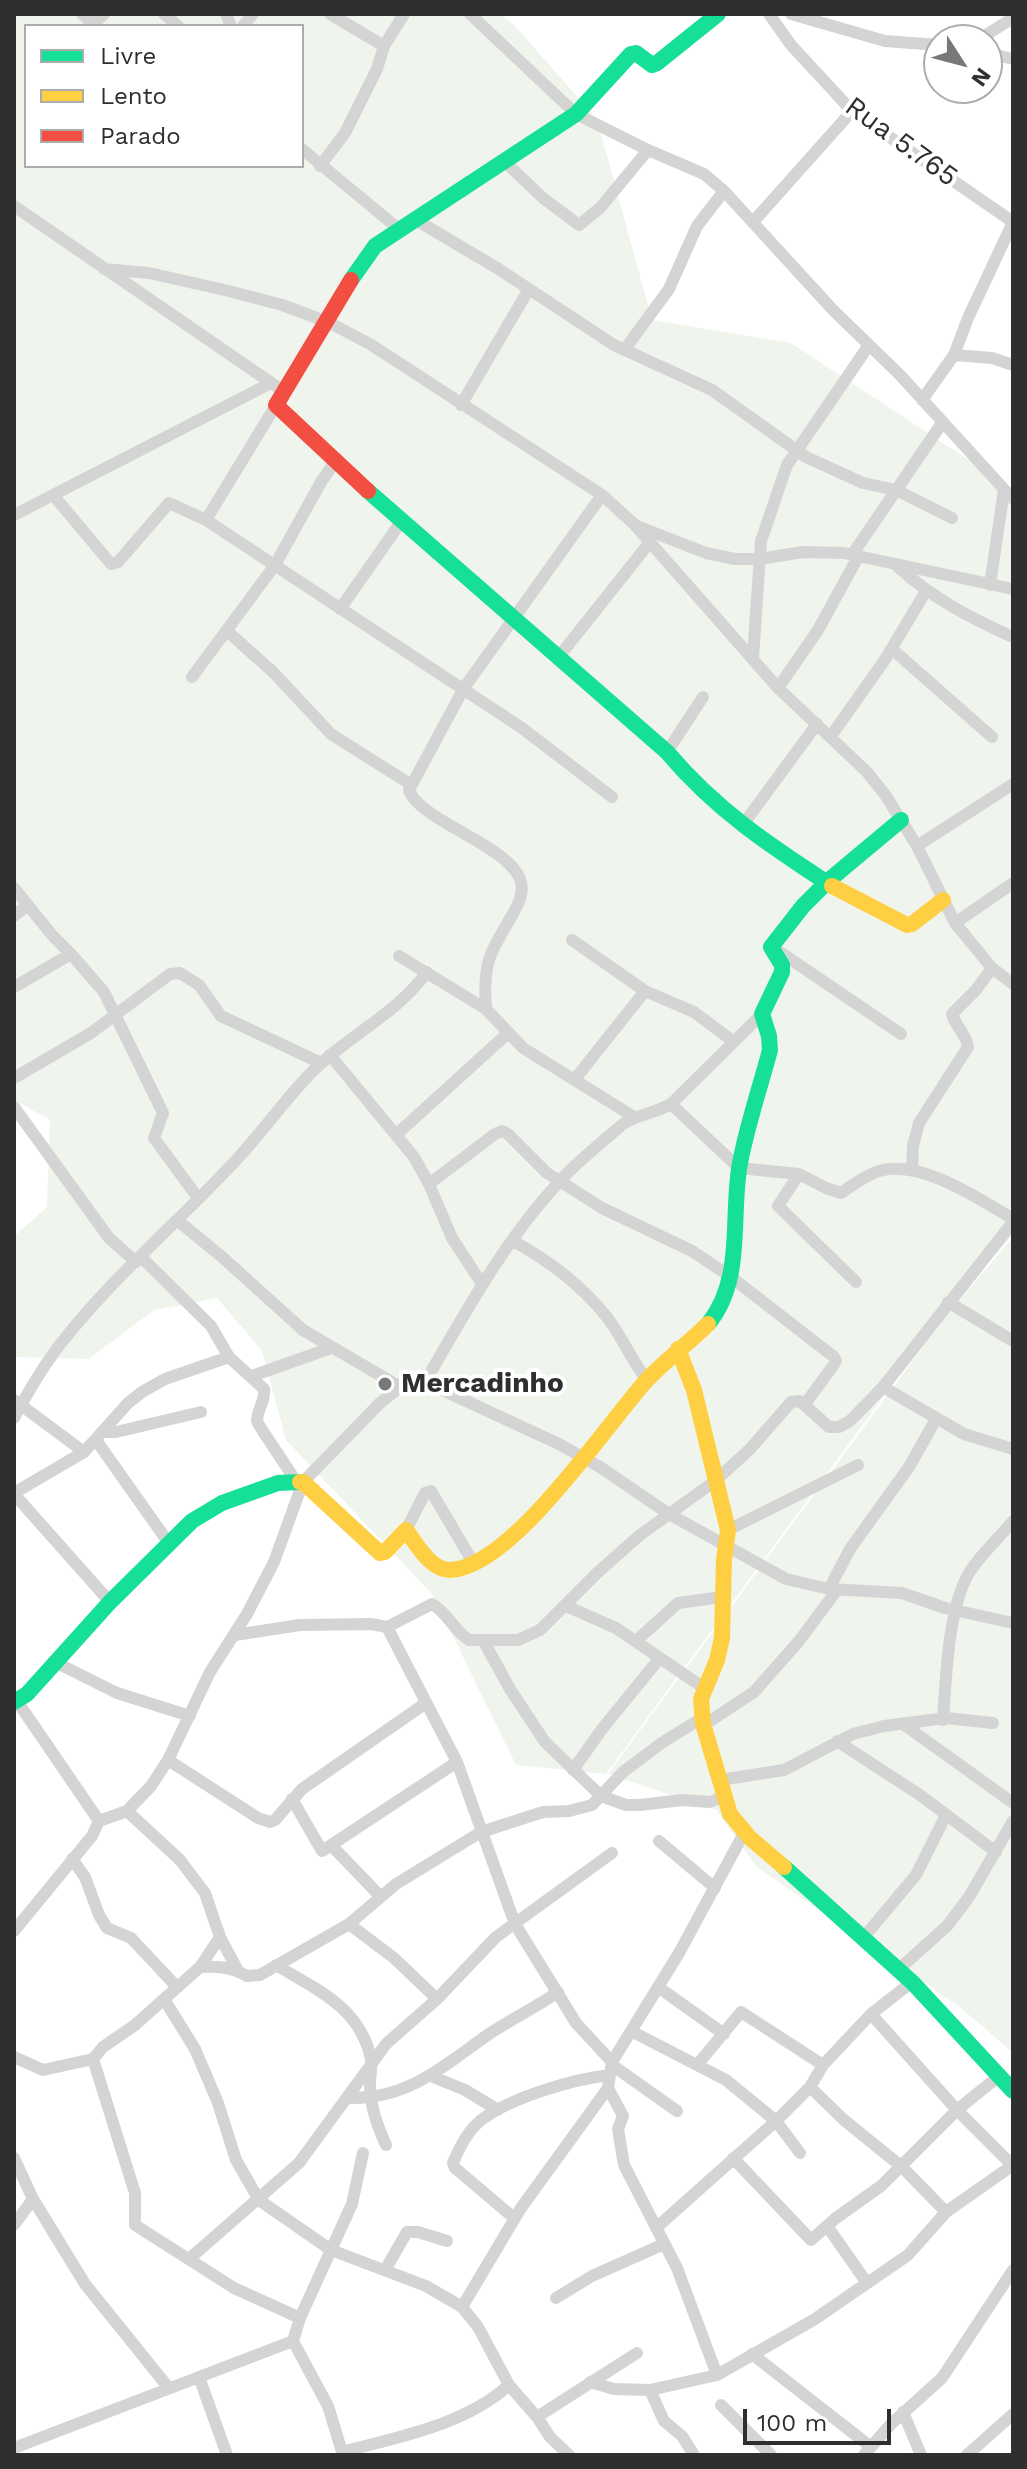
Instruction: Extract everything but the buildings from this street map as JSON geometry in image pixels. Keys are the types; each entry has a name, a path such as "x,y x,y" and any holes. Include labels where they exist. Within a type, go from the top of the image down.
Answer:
{"street":[{"path":"82,14 93,24 104,14"},
{"path":"330,14 384,46"},
{"path":"320,166 345,133 377,69 384,46 404,14"},
{"path":"470,14 576,114 704,174 724,191 1009,494 990,585"},
{"path":"206,520 277,393 328,322 362,262 375,246 576,114 631,54 636,53 652,65 657,63 718,14"},
{"name":"Rua 5.765","path":"769,14 791,45 852,111 1013,222"},
{"path":"791,14 885,41 923,44"},
{"path":"753,222 852,111"},
{"path":"504,161 543,198 579,225 600,208 648,150"},
{"path":"304,151 400,230"},
{"path":"625,349 669,289 697,226 724,191"},
{"path":"14,206 277,393 337,459 401,522 667,752 696,786 742,826 850,897 873,905 909,925 943,900"},
{"path":"416,220 529,289 600,337 712,390 796,450 845,476 896,490 952,518"},
{"path":"922,400 954,355 1013,222"},
{"path":"104,269 149,273 229,291 282,305 328,322 370,344 602,495 634,524 778,688 867,772 917,846 955,923 992,968 1013,984"},
{"path":"461,405 529,289"},
{"path":"753,657 759,559 770,510 796,450 869,345"},
{"path":"954,355 992,358 1013,365"},
{"path":"14,515 277,393"},
{"path":"778,688 818,630 855,556 942,423"},
{"path":"192,677 275,565 337,459"},
{"path":"486,1009 486,971 491,956 521,903 523,889 520,879 513,867 489,848 417,803 411,796 410,784 464,688 602,495"},
{"path":"54,496 111,564 118,562 169,503 206,520 464,688 548,746 612,797"},
{"path":"340,609 401,522"},
{"path":"634,524 706,553 735,559 759,559 803,552 855,556 1013,589"},
{"path":"557,659 650,542"},
{"path":"895,565 926,591 972,619 1013,637"},
{"path":"831,736 892,649 926,591"},
{"path":"227,631 273,672 331,734 410,784"},
{"path":"892,649 992,737"},
{"path":"667,752 703,697"},
{"path":"742,826 817,724"},
{"path":"917,846 1013,784"},
{"path":"771,947 803,906 828,881 901,820"},
{"path":"955,923 1013,883"},
{"path":"14,888 104,992 163,1113 154,1138 198,1198"},
{"path":"14,916 28,905"},
{"path":"572,940 645,991 694,1012 734,1042"},
{"path":"425,1382 482,1284 559,1181 634,1117 662,1110 671,1104 762,1014 782,972 782,965 771,947"},
{"path":"771,947 901,1034"},
{"path":"14,987 71,954"},
{"path":"399,956 486,1009 523,1048 634,1117"},
{"path":"912,1170 913,1146 919,1123 968,1047 952,1014 992,968"},
{"path":"14,1418 18,1403 65,1338 239,1157 326,1059 388,1015 414,990 427,972"},
{"path":"14,1078 91,1033 170,974 180,973 199,985 221,1016 326,1059 397,1134 429,1184 452,1238 482,1284"},
{"path":"575,1079 645,991"},
{"path":"406,1530 428,1558 441,1568 449,1570 474,1564 487,1556 565,1483 647,1380 716,1318 731,1277 739,1168 770,1050 762,1014"},
{"path":"397,1134 507,1034"},
{"path":"235,1635 300,1625 371,1624 387,1627 432,1604 442,1610 462,1636 469,1640 518,1640 528,1637 540,1630 640,1535 715,1481 750,1449 791,1402 796,1400 805,1404 829,1427 839,1427 865,1408 1013,1220 976,1197 912,1170 881,1171 841,1193 799,1174 739,1168 671,1104"},
{"path":"14,1107 109,1238 211,1326 229,1357 266,1392 257,1418 258,1427 300,1482 380,1553 385,1552 406,1530 425,1493 431,1491 474,1564"},
{"path":"429,1184 502,1131 559,1181 602,1208 692,1251 731,1277 836,1361 805,1404"},
{"path":"799,1174 778,1206 856,1282"},
{"path":"177,1220 221,1256 290,1321 400,1387"},
{"path":"513,1241 553,1265 595,1304 647,1380"},
{"path":"948,1302 1013,1341"},
{"path":"252,1376 331,1348"},
{"path":"678,1349 694,1390 726,1537 719,1655 704,1688 700,1708 729,1811 744,1833 848,1921 912,1982 1013,2091"},
{"path":"110,1602 14,1494 84,1452 128,1403 142,1392 165,1379 229,1357"},
{"path":"14,1931 92,1836 99,1821 127,1811 151,1786 168,1760 210,1672 235,1635 274,1562 300,1482 356,1424 400,1387 414,1381 425,1382 584,1458 669,1514 726,1537 786,1579 833,1590 902,1593 1013,1623"},
{"path":"883,1387 964,1434 1013,1449"},
{"path":"18,1403 84,1452"},
{"path":"99,1436 201,1412"},
{"path":"200,1967 237,1969 253,1978 349,1924 380,1896 481,1832 543,1812 569,1811 592,1805 623,1772 653,1749 754,1692 799,1641 833,1590 850,1549 909,1467 936,1419"},
{"path":"99,1436 168,1542"},
{"path":"726,1537 858,1465"},
{"path":"99,1821 16,1701 27,1694 110,1602 192,1521 222,1503 278,1483 300,1482"},
{"path":"943,1720 963,1584 971,1570 1013,1521"},
{"path":"636,1641 678,1603 722,1597"},
{"path":"566,1606 636,1641 704,1688"},
{"path":"387,1627 457,1762 515,1924 610,2072 623,2116 618,2129 624,2165 677,2268 717,2375"},
{"path":"483,1640 534,1726 601,1796 626,1805 682,1800 710,1802 722,1788 784,1770 853,1734 943,1720 993,1723"},
{"path":"573,1770 659,1659"},
{"path":"57,1663 117,1693 190,1716"},
{"path":"168,1760 265,1821 275,1820 302,1789 426,1703"},
{"path":"903,1724 1013,1803"},
{"path":"837,1741 920,1795 996,1852"},
{"path":"292,1799 322,1851 457,1762"},
{"path":"127,1811 180,1860 205,1893 220,1937 237,1969"},
{"path":"864,1937 916,1875 946,1815"},
{"path":"898,1970 947,1926 969,1897 1013,1821"},
{"path":"462,2307 514,2218 610,2072 744,1833"},
{"path":"659,1841 715,1888"},
{"path":"332,1846 380,1896"},
{"path":"189,2259 299,2163 371,2061 437,1999 496,1937 612,1853"},
{"path":"72,1859 85,1877 107,1928 131,1938 176,1986"},
{"path":"349,1924 394,1958 437,1999"},
{"path":"14,2057 43,2070 93,2059 103,2047 135,2025 200,1967 220,1937"},
{"path":"276,1965 349,2013 371,2061 371,2099 386,2145"},
{"path":"656,2228 776,2121 810,2087 823,2065 871,2014 912,1982"},
{"path":"658,1987 724,2034"},
{"path":"347,2098 371,2099 431,2076 491,2033 558,1992"},
{"path":"164,1999 195,2049 218,2103 236,2160 259,2200 331,2250 426,2286 462,2307 478,2327 509,2385 550,2437 569,2455"},
{"path":"698,2064 741,2012 823,2065"},
{"path":"590,2382 614,2389 650,2390 717,2375 815,2319 908,2255 946,2212 1013,2165 957,2110 871,2014"},
{"path":"631,2031 726,2080 776,2121 800,2153"},
{"path":"93,2059 135,2193 133,2222 234,2288 300,2318"},
{"path":"514,2218 462,2176 453,2163 468,2134 479,2122 498,2110 558,2085 610,2072 677,2111"},
{"path":"431,2076 465,2090 498,2110"},
{"path":"733,2158 811,2240 902,2167 957,2110 999,2076"},
{"path":"810,2087 844,2120 902,2167 946,2212"},
{"path":"363,2153 352,2204 300,2318 293,2341 328,2406 343,2454 449,2421 490,2400 509,2385"},
{"path":"14,2158 33,2199 85,2284 168,2387"},
{"path":"14,2225 33,2199"},
{"path":"827,2226 867,2283"},
{"path":"385,2270 407,2232 418,2232 447,2241"},
{"path":"556,2298 592,2276 664,2244"},
{"path":"752,2354 868,2451 903,2412 942,2378 1013,2270"},
{"path":"14,2448 293,2341"},
{"path":"537,2417 637,2353"},
{"path":"199,2377 227,2455"},
{"path":"650,2390 664,2421 682,2436 694,2455"},
{"path":"721,2405 771,2455"},
{"path":"903,2412 921,2455"},
{"path":"967,2455 1011,2423"}],"shaded area":[{"path":"14,14 500,14 515,26 597,119 652,320 791,343 1013,489 1013,1234 940,1320 606,1774 516,1765 432,1594 286,1440 262,1351 217,1298 154,1310 89,1359 14,1357 14,1236 47,1207 50,1120 14,1100"},
{"path":"1013,1237 1013,2053 961,2008 757,1867 716,1810 608,1774 942,1321"}],"traffic: fast":[{"path":"351,280 375,246 576,114 631,54 636,53 652,65 657,63 718,14"},
{"path":"368,491 667,752 724,809 832,886"},
{"path":"708,1324 720,1306 732,1267 740,1163 770,1050 762,1014 782,972 782,965 771,947 803,906 828,881 901,820"},
{"path":"14,1702 27,1694 110,1602 192,1521 222,1503 278,1483 300,1482"},
{"path":"784,1867 913,1983 1013,2091"}],"traffic: slow":[{"path":"832,886 907,925 943,900"},
{"path":"300,1482 380,1553 385,1552 406,1530 436,1566 450,1570 474,1563 501,1546 528,1522 645,1382 708,1324"},
{"path":"678,1349 694,1390 728,1530 722,1638 717,1660 701,1699 703,1724 730,1814 750,1838 784,1867"}],"traffic: jam":[{"path":"351,280 276,405 368,491"}],"place":[{"name":"Mercadinho","path":"385,1384"}]}
